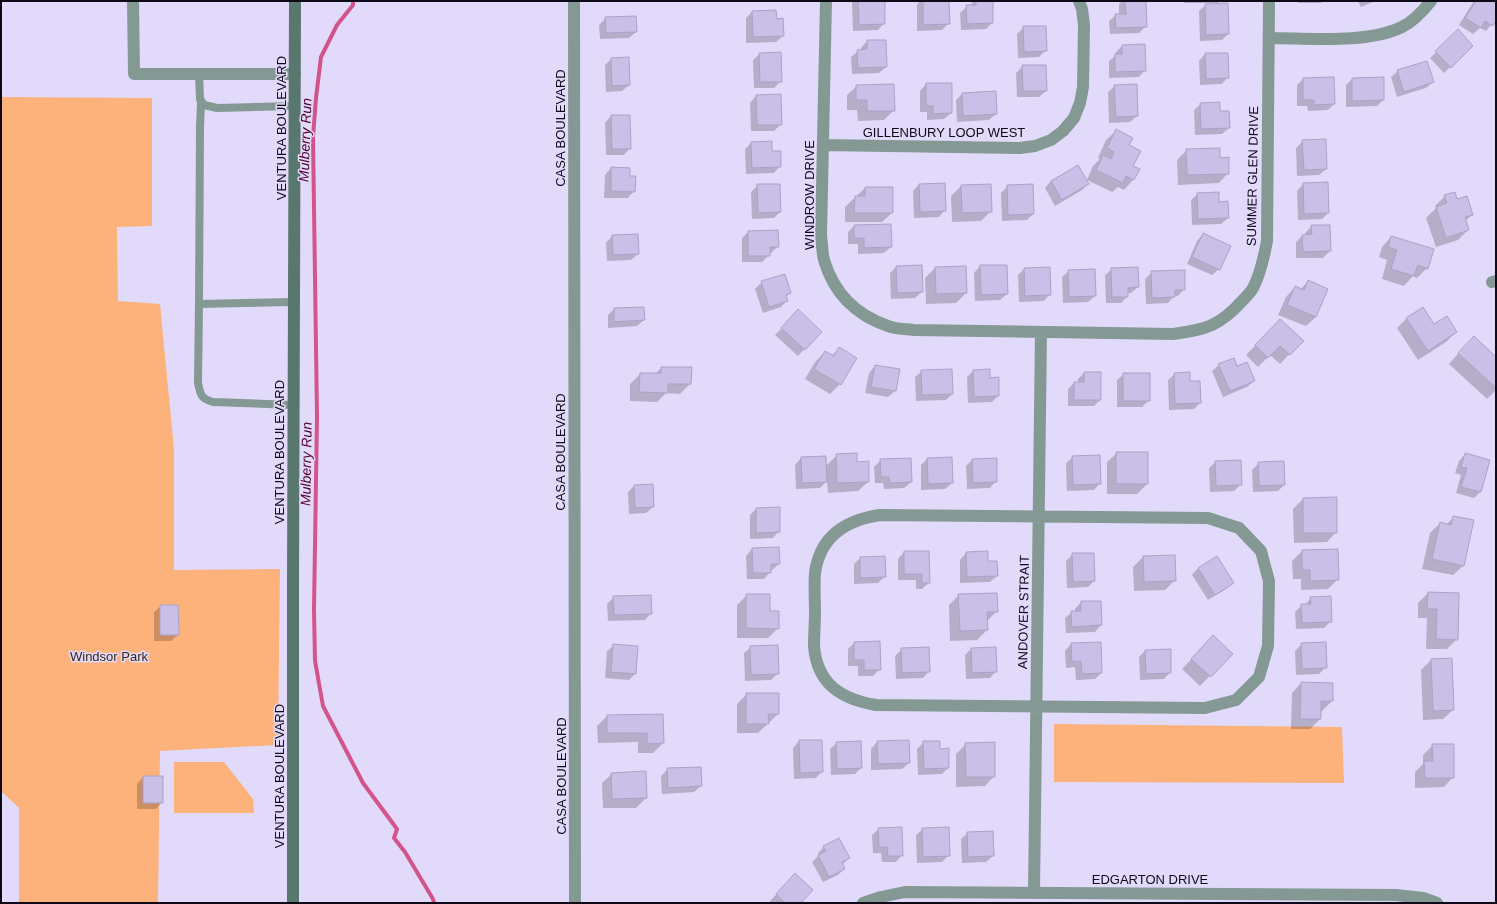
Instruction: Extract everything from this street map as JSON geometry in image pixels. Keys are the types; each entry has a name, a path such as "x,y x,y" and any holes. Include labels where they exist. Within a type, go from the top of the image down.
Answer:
{"street":[{"path":"134,1 134,74 295,74"},
{"name":"VENTURA BOULEVARD","path":"293,903 295,1"},
{"name":"CASA BOULEVARD","path":"574,1 575,903"},
{"name":"WINDROW DRIVE","path":"826,1 822,235 824,259 833,282 847,303 866,316 889,327 913,330 1041,332"},
{"name":"GILLENBURY LOOP WEST","path":"823,146 1020,148 1036,146 1051,140 1063,131 1074,118 1080,103 1083,87 1084,25 1082,9 1079,1"},
{"name":"SUMMER GLEN DRIVE","path":"1041,332 1173,334 1197,331 1219,322 1237,307 1254,288 1262,266 1267,242 1269,1"},
{"path":"1269,38 1355,38 1378,35 1402,27 1422,14 1431,1"},
{"name":"ANDOVER STRAIT","path":"1034,893 1041,332"},
{"path":"880,515 1038,517 1208,518 1239,528 1261,550 1269,581 1268,646 1259,677 1236,700 1205,708 876,705 859,702 845,696 832,687 823,676 816,660 814,646 815,573 819,559 836,532 849,523 880,515"},
{"name":"EDGARTON DRIVE","path":"863,903 881,897 905,892 1303,898 1396,894 1423,898 1437,903"}],"lane":[{"path":"199,73 199,91 201,102 198,383 200,394 204,399 213,402 293,405"},
{"path":"201,102 204,105 217,108 295,106"},
{"path":"199,304 294,302"}],"green space":[{"name":"Windsor Park","path":"1,97 152,98 152,226 117,227 118,301 160,304 174,449 174,570 280,569 278,745 160,751 158,903 19,903 19,808 1,791"},
{"path":"1054,724 1342,727 1344,783 1054,782"},
{"path":"174,762 224,762 253,799 254,813 174,813"}],"building":[{"path":"858,1 885,1 885,24 859,25"},
{"path":"923,1 949,1 950,24 923,25"},
{"path":"976,1 993,1 993,23 967,24 966,5 976,5"},
{"path":"1125,1 1146,1 1147,27 1116,28 1115,14 1126,14"},
{"path":"1476,1 1496,1 1496,21 1493,26 1485,21 1481,28 1465,18"},
{"path":"1228,3 1229,34 1206,35 1205,4"},
{"path":"776,10 777,19 783,18 784,36 753,37 752,11"},
{"path":"636,16 637,32 606,33 605,17"},
{"path":"1023,26 1046,26 1047,51 1024,52"},
{"path":"1458,29 1473,46 1451,68 1435,51"},
{"path":"867,40 886,40 887,67 858,68 857,50 867,49"},
{"path":"1145,44 1146,71 1115,72 1115,54 1122,54 1122,45"},
{"path":"781,52 782,82 760,82 759,53"},
{"path":"1205,53 1228,53 1229,78 1206,79"},
{"path":"629,57 630,85 612,86 611,58"},
{"path":"1427,61 1434,82 1404,92 1397,70"},
{"path":"1022,65 1046,65 1047,91 1023,91"},
{"path":"1334,77 1335,104 1314,105 1314,100 1303,100 1303,78"},
{"path":"1384,77 1384,100 1352,101 1352,78"},
{"path":"926,83 952,83 952,113 933,114 933,106 926,106"},
{"path":"894,84 895,111 867,111 867,100 856,100 856,85"},
{"path":"1137,84 1138,116 1116,117 1114,85"},
{"path":"996,91 997,114 963,116 962,93"},
{"path":"781,94 782,125 757,125 756,95"},
{"path":"1220,102 1220,111 1229,111 1230,128 1201,129 1200,103"},
{"path":"611,115 630,115 631,149 612,149"},
{"path":"1116,129 1133,138 1129,145 1141,151 1133,166 1140,169 1134,180 1126,176 1123,183 1096,170 1103,155 1111,159 1114,152 1107,148"},
{"path":"1326,139 1327,169 1304,170 1302,140"},
{"path":"772,141 772,151 781,151 781,167 752,168 751,142"},
{"path":"1220,148 1220,158 1229,157 1229,174 1187,175 1186,149"},
{"path":"1078,165 1089,184 1062,200 1051,181"},
{"path":"611,167 630,168 630,176 636,176 635,192 611,191"},
{"path":"1328,182 1329,213 1304,214 1303,183"},
{"path":"945,183 946,211 920,212 919,184"},
{"path":"757,184 780,184 781,212 758,213"},
{"path":"991,184 992,212 962,213 961,185"},
{"path":"1033,184 1034,214 1008,215 1007,185"},
{"path":"865,187 893,187 893,213 854,213 855,196 865,196"},
{"path":"1219,192 1219,202 1228,201 1229,218 1198,219 1197,193"},
{"path":"1455,192 1457,199 1467,196 1473,215 1465,217 1469,230 1446,238 1436,207 1447,203 1444,195"},
{"path":"891,224 892,247 864,248 864,238 854,238 854,225"},
{"path":"1311,225 1330,225 1331,251 1303,252 1302,235 1312,234"},
{"path":"778,230 779,247 770,247 770,256 748,256 748,231"},
{"path":"1203,233 1231,246 1220,270 1192,257"},
{"path":"638,234 639,254 613,255 612,235"},
{"path":"1391,236 1434,249 1428,269 1418,265 1414,276 1391,269 1397,250 1388,247"},
{"path":"922,265 923,292 897,293 896,266"},
{"path":"980,265 1007,265 1008,294 981,295"},
{"path":"966,266 967,293 936,294 935,267"},
{"path":"1050,267 1051,295 1025,296 1024,268"},
{"path":"1138,267 1139,287 1128,288 1128,297 1112,297 1111,268"},
{"path":"1095,269 1096,296 1069,297 1068,270"},
{"path":"1185,270 1185,290 1175,290 1175,297 1152,298 1151,271"},
{"path":"785,274 791,293 786,295 788,301 769,307 761,281"},
{"path":"1308,280 1328,289 1316,317 1287,305 1295,286 1304,290"},
{"path":"644,307 645,320 614,322 614,308"},
{"path":"1423,307 1434,324 1447,316 1457,332 1428,351 1406,318"},
{"path":"798,309 822,332 805,350 781,328"},
{"path":"1280,319 1304,341 1290,355 1280,346 1268,358 1255,345"},
{"path":"1474,336 1496,357 1496,388 1458,353"},
{"path":"839,347 857,358 841,385 814,369 825,351 834,356"},
{"path":"1234,358 1237,366 1247,362 1255,381 1230,391 1218,364"},
{"path":"875,365 900,369 896,391 871,387"},
{"path":"661,367 692,367 691,384 668,384 668,393 639,392 640,373 661,373"},
{"path":"952,369 953,394 922,395 921,370"},
{"path":"990,369 990,378 999,377 999,396 974,397 973,370"},
{"path":"1084,372 1101,372 1101,400 1074,400 1074,382 1084,382"},
{"path":"1190,372 1190,381 1200,381 1201,403 1175,404 1174,373"},
{"path":"1123,373 1150,373 1150,401 1123,401"},
{"path":"1116,452 1148,452 1148,484 1116,484"},
{"path":"857,453 857,462 869,461 869,482 837,483 836,454"},
{"path":"1465,453 1490,460 1481,492 1461,487 1467,468 1461,467"},
{"path":"1100,455 1101,484 1073,485 1072,456"},
{"path":"826,456 827,482 802,483 801,457"},
{"path":"952,457 953,483 928,484 927,458"},
{"path":"911,458 912,482 890,483 889,477 881,477 880,459"},
{"path":"997,458 997,482 973,483 972,459"},
{"path":"1241,460 1242,485 1216,486 1215,461"},
{"path":"1284,461 1285,485 1259,486 1258,462"},
{"path":"653,484 654,507 635,508 634,485"},
{"path":"1337,497 1337,533 1303,533 1303,498"},
{"path":"780,507 780,532 756,533 756,508"},
{"path":"1453,516 1474,520 1464,566 1432,559 1440,522 1451,525"},
{"path":"779,547 780,564 771,564 771,573 753,573 752,548"},
{"path":"1338,549 1339,580 1310,581 1310,570 1302,570 1302,550"},
{"path":"904,551 929,551 930,583 922,583 922,574 904,574"},
{"path":"988,551 988,561 997,561 998,576 967,577 966,552"},
{"path":"1072,553 1094,553 1095,581 1073,582"},
{"path":"1175,555 1176,581 1144,582 1143,556"},
{"path":"885,556 886,577 860,578 860,557"},
{"path":"1217,556 1234,583 1215,595 1198,568"},
{"path":"1428,592 1459,593 1458,640 1436,639 1437,609 1427,609"},
{"path":"997,593 998,612 987,612 988,630 960,631 958,594"},
{"path":"746,594 770,594 770,611 779,611 779,629 746,628"},
{"path":"651,595 652,614 614,615 613,596"},
{"path":"1331,596 1332,622 1302,623 1301,604 1311,604 1310,597"},
{"path":"1081,601 1101,601 1102,625 1072,627 1071,611 1081,611"},
{"path":"160,605 178,605 179,635 160,635"},
{"path":"1213,635 1233,654 1211,677 1191,659"},
{"path":"880,641 881,670 864,670 864,660 854,660 854,642"},
{"path":"1101,642 1102,673 1082,674 1081,661 1072,662 1071,643"},
{"path":"1326,642 1327,668 1302,669 1301,643"},
{"path":"613,644 638,646 636,674 611,672"},
{"path":"778,645 779,674 751,675 750,646"},
{"path":"929,647 930,672 902,673 901,648"},
{"path":"996,647 997,672 972,673 971,648"},
{"path":"1171,649 1171,673 1146,674 1145,650"},
{"path":"1452,658 1454,710 1433,711 1431,659"},
{"path":"1301,682 1333,683 1333,701 1321,701 1321,719 1300,719"},
{"path":"746,693 779,693 779,714 768,714 769,724 746,724"},
{"path":"663,714 664,743 647,744 647,733 607,733 607,715"},
{"path":"799,740 822,740 823,772 800,773"},
{"path":"909,740 910,763 878,764 877,741"},
{"path":"861,741 862,768 837,769 836,742"},
{"path":"923,741 940,741 940,749 949,748 949,768 924,769"},
{"path":"995,742 995,777 966,777 965,743"},
{"path":"1432,744 1454,744 1454,778 1425,778 1424,761 1433,761"},
{"path":"701,767 702,786 668,788 667,768"},
{"path":"646,771 647,798 612,799 611,773"},
{"path":"143,776 163,776 163,803 143,803"},
{"path":"902,827 903,856 888,856 887,847 879,847 878,828"},
{"path":"949,827 950,856 923,857 922,828"},
{"path":"993,831 994,856 968,857 967,832"},
{"path":"839,838 850,858 842,862 845,869 829,877 818,855 826,851 823,846"},
{"path":"795,873 813,890 801,903 785,903 776,894"}],"waterway":[{"name":"Mulberry Run","path":"353,1 353,5 337,25 321,57 313,137 317,417 314,610 315,661 323,706 363,783 397,829 394,838 405,852 434,903"}]}
